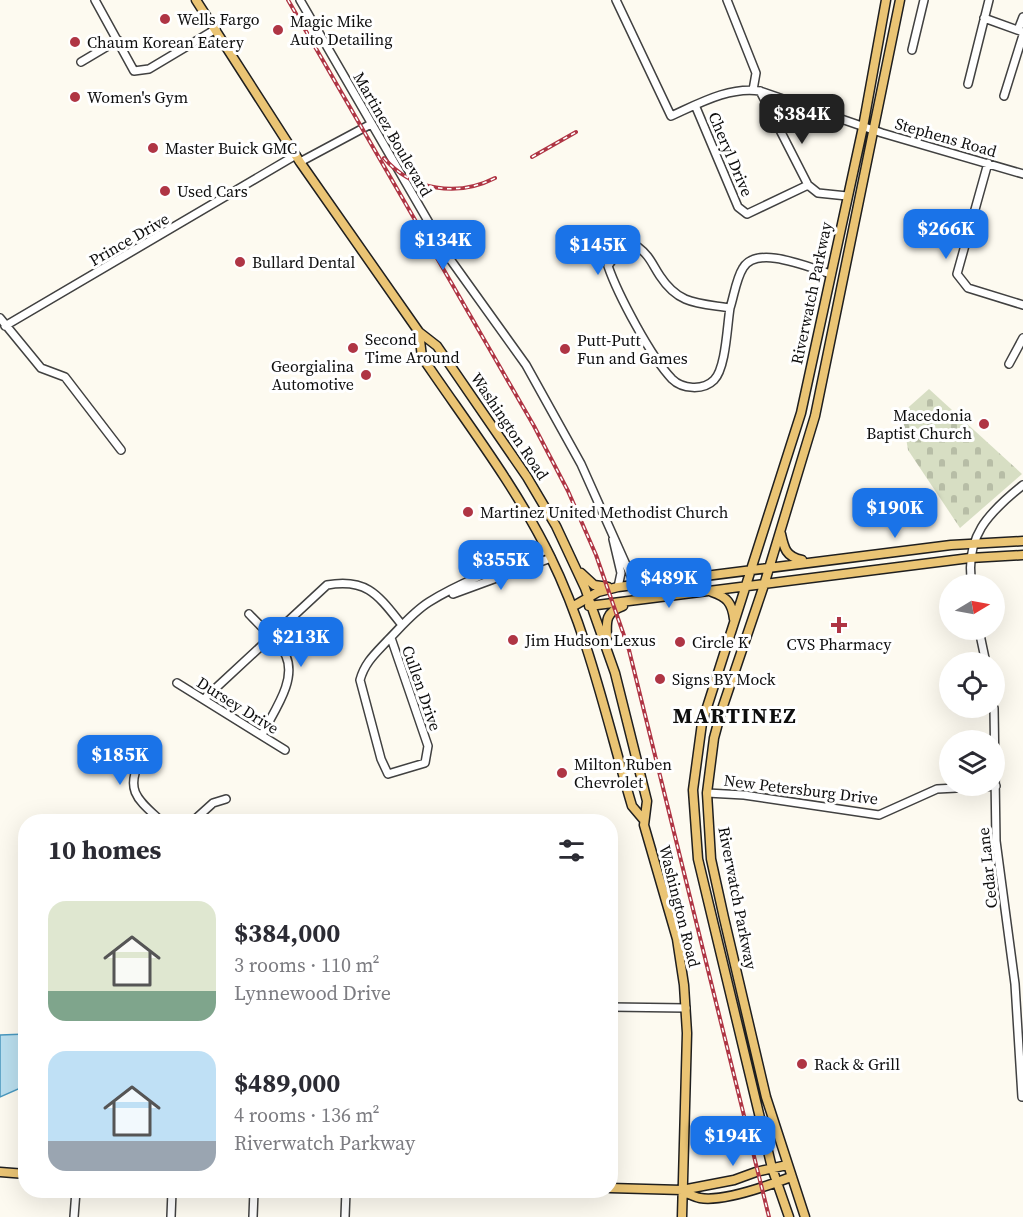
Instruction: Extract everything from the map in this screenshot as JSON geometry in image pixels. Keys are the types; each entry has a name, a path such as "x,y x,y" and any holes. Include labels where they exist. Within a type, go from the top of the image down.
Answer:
{"main road":[{"name":"Washington Road","path":"196,0 298,159 418,332 437,346 528,477 576,568 607,646 647,801 643,819"},
{"name":"Riverwatch Parkway","path":"789,1217 772,1168 698,859 693,790 695,756 705,712 801,413 863,127 886,0"},
{"name":"Riverwatch Parkway","path":"805,1217 766,1097 717,888 709,837 707,793 719,717 770,567 814,416 900,0"},
{"name":"Washington Road","path":"418,332 422,357 512,488 549,554 572,607 592,663 632,806 643,819 676,939 686,1008 686,1130 682,1217"},
{"path":"780,531 786,552 790,557 808,561"},
{"path":"576,568 594,585 618,587 808,561 974,544 1023,542"},
{"path":"590,601 632,601 970,558 1023,555"},
{"path":"572,607 618,587"},
{"path":"709,591 722,595 730,603 734,622"},
{"path":"607,646 607,616 612,610 632,601"},
{"path":"705,712 719,717"},
{"path":"618,1188 682,1190 734,1180 788,1165"},
{"path":"0,1172 18,1173"},
{"path":"682,1190 704,1198 745,1192 791,1177"}],"street":[{"path":"95,0 134,71 149,69 216,29"},
{"name":"Martinez Boulevard","path":"300,0 459,274 526,365 580,464 632,578 642,584"},
{"path":"616,0 671,116 731,93 757,90"},
{"path":"727,0 756,73 757,90 808,185 818,193 847,196"},
{"path":"912,50 924,0"},
{"path":"968,84 989,0"},
{"path":"1004,96 1023,17"},
{"path":"984,18 1021,32"},
{"path":"81,62 118,40"},
{"name":"Stephens Road","path":"757,90 863,127 1023,174"},
{"name":"Cheryl Drive","path":"695,105 738,207 747,214 808,185"},
{"name":"Prince Drive","path":"5,326 298,159 371,123"},
{"path":"988,163 957,274 968,288 1023,305"},
{"path":"730,308 679,298 668,289 651,256 638,247 613,258 608,266 635,321 666,372 673,381 689,388 702,387 714,381 720,369 730,308 743,266 757,257 779,258 831,274"},
{"path":"0,318 41,368 65,377 121,450"},
{"path":"1009,364 1023,338"},
{"path":"971,574 970,558 977,534 991,512 1023,485"},
{"name":"Martinez Boulevard","path":"610,528 621,573 618,587"},
{"path":"391,638 402,625 429,602 470,582 549,554"},
{"path":"204,699 327,585 347,581 365,586 382,601 402,625"},
{"path":"249,614 286,655 290,679 262,735"},
{"name":"Cullen Drive","path":"391,638 428,746 425,763 388,774 381,759 360,680 363,668 371,656 391,638"},
{"name":"Dursey Drive","path":"177,683 285,750"},
{"path":"153,756 140,761 133,774 132,785 137,797 154,814"},
{"name":"New Petersburg Drive","path":"707,793 744,795 879,815 939,789"},
{"name":"Cedar Lane","path":"996,796 998,859 1015,984 1022,1097"},
{"path":"201,814 213,803 226,799"},
{"path":"618,1007 686,1008"},
{"path":"74,1217 75,1198"},
{"path":"171,1217 172,1198"},
{"path":"253,1217 254,1198"},
{"path":"345,1217 346,1198"}],"green space":[{"path":"929,389 1022,474 960,528 908,450 902,413"}],"water":[{"path":"18,1034 18,1089 0,1097 0,1035"}],"railway":[{"path":"288,0 534,426 568,491 596,555 629,650 769,1217"},
{"path":"532,157 576,132"},
{"path":"384,158 408,178 436,187 466,188 495,178"}],"place":[{"name":"Wells Fargo","path":"165,19"},
{"name":"Magic Mike Auto Detailing","path":"278,30"},
{"name":"Chaum Korean Eatery","path":"75,42"},
{"name":"Women's Gym","path":"75,97"},
{"name":"Master Buick GMC","path":"153,148"},
{"name":"Used Cars","path":"165,191"},
{"name":"Bullard Dental","path":"240,262"},
{"name":"Second Time Around","path":"353,348"},
{"name":"Putt-Putt Fun and Games","path":"565,349"},
{"name":"Georgialina Automotive","path":"366,375"},
{"name":"Macedonia Baptist Church","path":"984,424"},
{"name":"Martinez United Methodist Church","path":"468,512"},
{"name":"CVS Pharmacy","path":"839,625"},
{"name":"Jim Hudson Lexus","path":"513,640"},
{"name":"Circle K","path":"680,642"},
{"name":"Signs BY Mock","path":"660,679"},
{"name":"Milton Ruben Chevrolet","path":"562,773"},
{"name":"Rack & Grill","path":"802,1064"}],"district":[{"name":"MARTINEZ","path":"735,715"}]}
